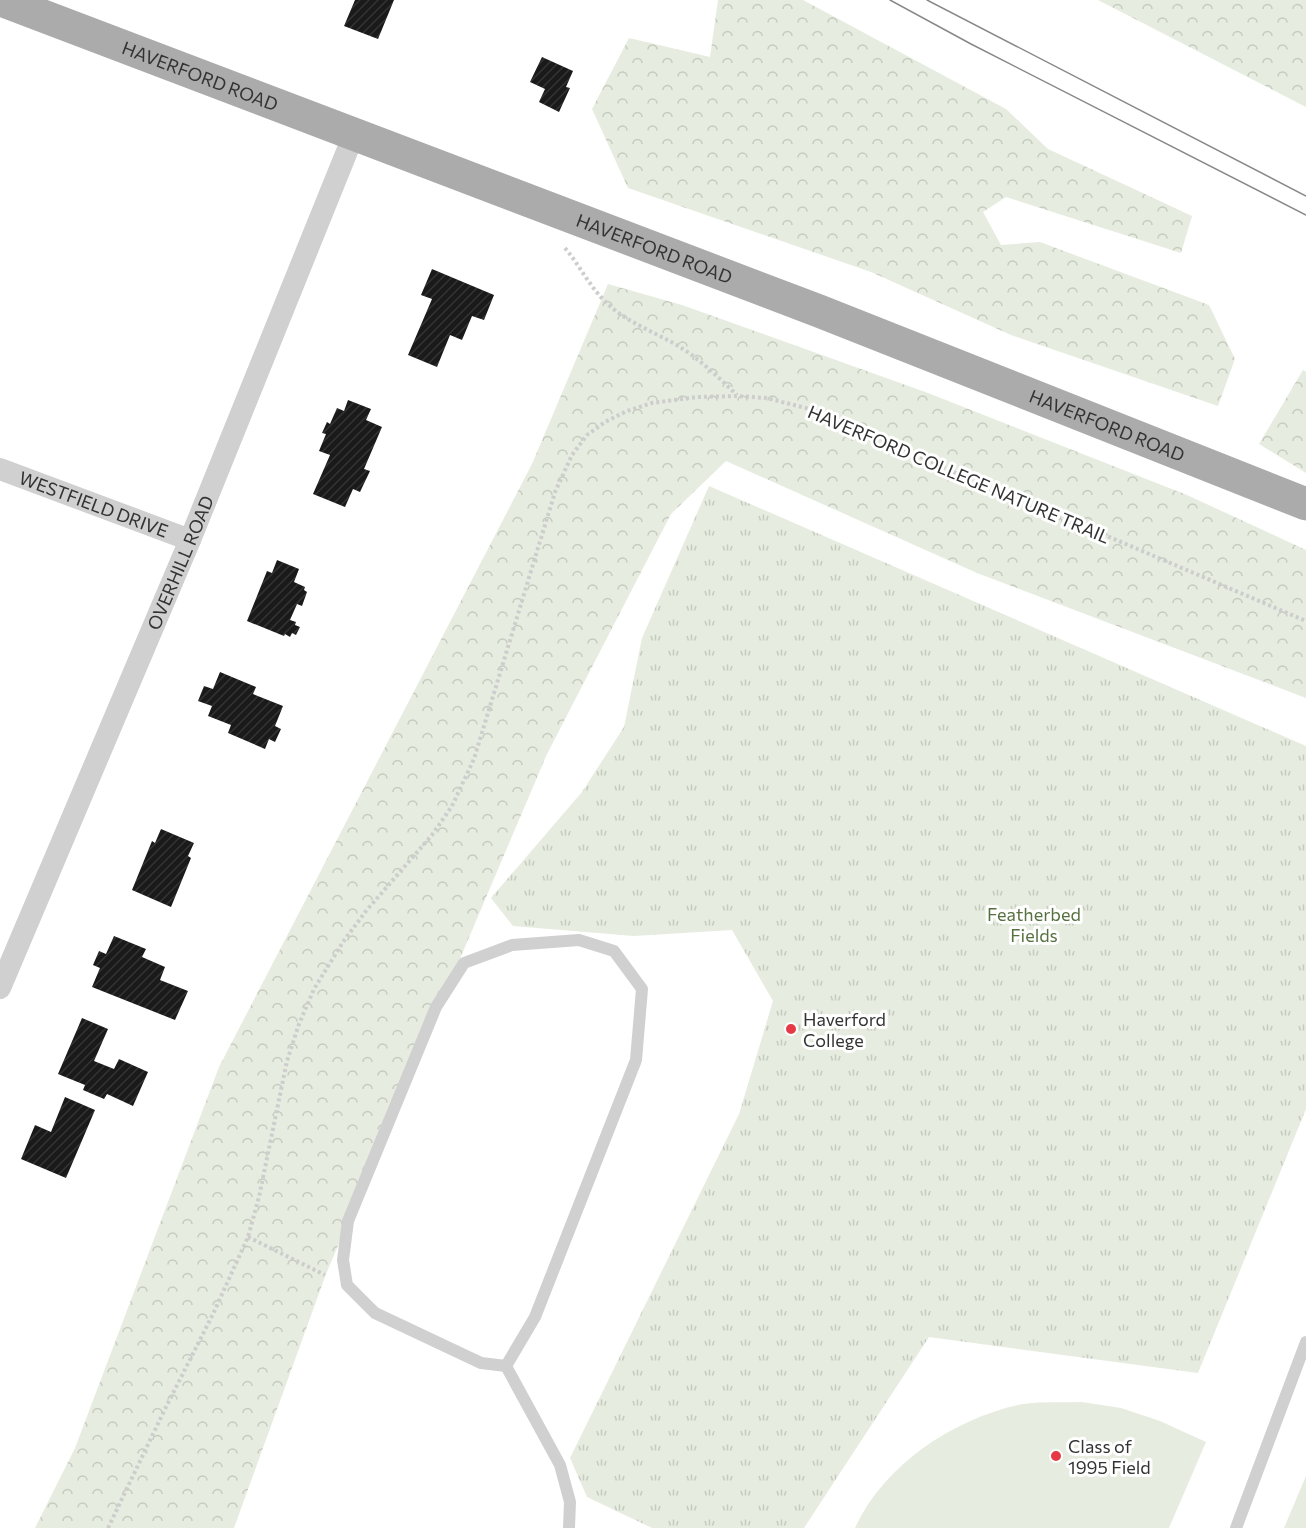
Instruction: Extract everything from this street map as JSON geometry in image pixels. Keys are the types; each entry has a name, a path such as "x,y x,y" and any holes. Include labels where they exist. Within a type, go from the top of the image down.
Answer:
{"main road":[{"name":"HAVERFORD ROAD","path":"1,0 819,311 1306,504"}],"street":[{"name":"OVERHILL ROAD","path":"0,988 190,540 354,134"},
{"name":"WESTFIELD DRIVE","path":"0,469 190,540"}],"lane":[{"path":"579,940 614,951 642,989 636,1060 535,1317 506,1366 481,1363 375,1312 347,1285 343,1260 348,1221 436,1007 464,963 512,945 579,940"},
{"path":"1236,1528 1306,1342"},
{"path":"506,1366 560,1465 570,1502 568,1528"}],"path":[{"path":"560,242 593,289 610,307 683,349 708,368 737,396"},
{"name":"HAVERFORD COLLEGE NATURE TRAIL","path":"108,1528 213,1314 248,1237 259,1197 287,1061 298,1024 314,989 343,942 366,911 432,835 465,782 555,492 572,455 587,435 605,422 627,411 652,403 697,397 766,398 806,408 864,430 1020,503 1117,541 1306,621"},
{"path":"248,1237 347,1285"}],"green space":[{"path":"718,0 803,0 1006,109 1048,149 1192,216 1181,253 1006,197 983,212 1001,245 1040,242 1209,305 1235,359 1218,406 1011,335 871,272 628,188 592,109 629,38 710,57"},
{"path":"1098,0 1306,0 1306,107"},
{"path":"608,284 682,305 928,393 1187,495 1306,550 1306,698 977,573 726,461 671,514 547,754 326,1274 234,1528 35,1528 75,1448 219,1067 532,464"},
{"path":"1303,370 1306,372 1306,473 1259,444"},
{"name":"Featherbed Fields","path":"709,486 1306,746 1306,1109 1198,1373 929,1337 804,1528 652,1528 587,1497 570,1458 739,1114 773,1001 732,930 634,936 513,926 491,898 582,792 624,727 642,638"},
{"name":"Class of 1995 Field","path":"1082,1402 1121,1408 1160,1421 1206,1442 1169,1528 855,1528 883,1484 923,1448 945,1434 993,1412 1018,1405"},
{"path":"1306,1476 1306,1528 1284,1528"}],"building":[{"path":"355,0 394,0 378,39 344,26"},
{"path":"542,57 573,71 566,87 570,88 559,112 539,102 545,89 530,82"},
{"path":"432,269 494,295 484,320 472,316 462,340 450,335 437,367 408,355 432,299 421,295"},
{"path":"348,400 371,409 366,420 382,427 364,469 370,471 360,492 353,489 345,507 313,494 330,455 319,451 326,434 322,433 327,422 330,424 337,408 344,411"},
{"path":"277,560 299,569 294,582 305,587 304,590 307,592 302,606 297,604 290,620 296,622 295,625 300,627 296,635 292,633 290,637 247,621 267,571 272,573"},
{"path":"220,672 256,687 253,694 283,706 275,726 281,729 275,742 269,739 265,749 228,733 231,725 208,716 212,706 198,701 204,686 213,689"},
{"path":"161,829 194,843 188,856 191,858 171,907 132,890 152,841 155,843"},
{"path":"114,936 146,949 142,957 165,967 160,980 188,991 175,1020 92,987 100,968 93,965 99,951 106,954"},
{"path":"82,1018 108,1029 94,1061 114,1069 119,1059 148,1072 133,1106 107,1094 104,1099 83,1090 85,1085 58,1074"},
{"path":"65,1097 95,1110 66,1178 21,1159 35,1125 51,1132"}],"tram line":[{"path":"890,0 971,44 1306,215"},
{"path":"927,0 1306,196"}],"place":[{"name":"Haverford College","path":"791,1029"},
{"name":"Class of 1995 Field","path":"1056,1456"}]}
